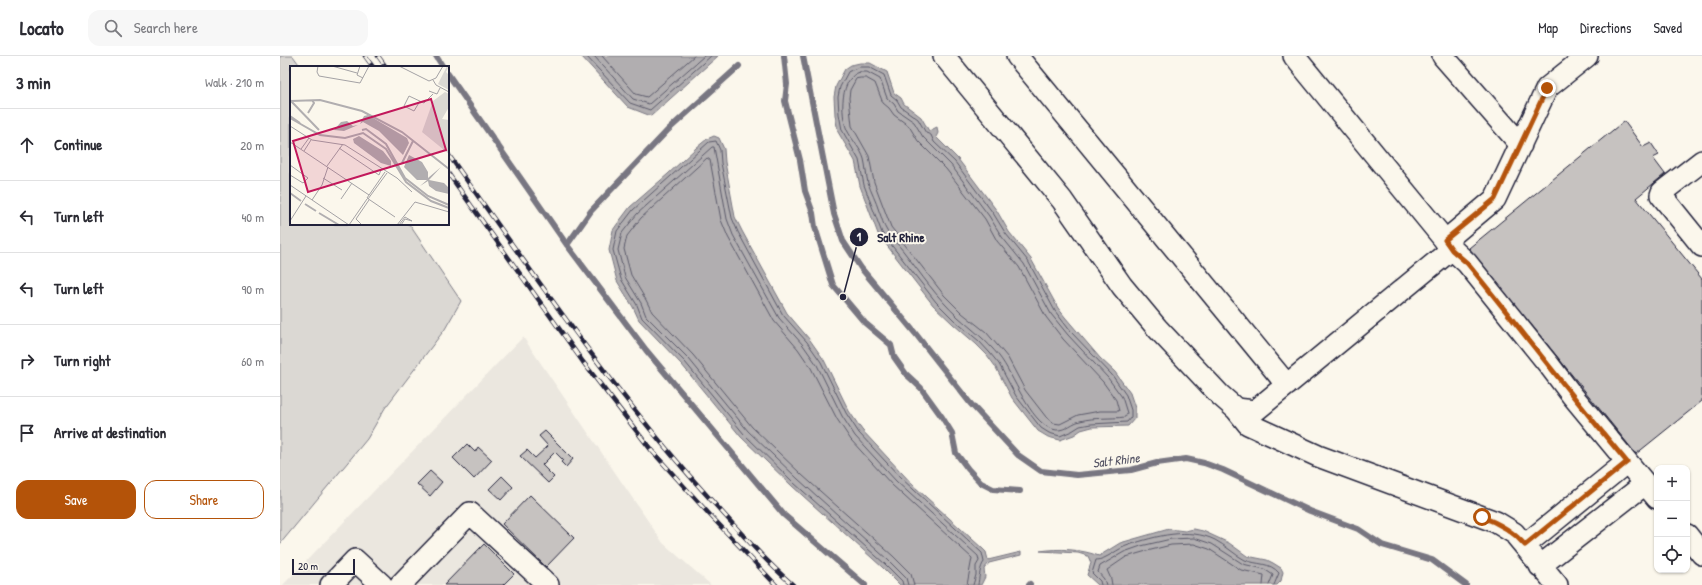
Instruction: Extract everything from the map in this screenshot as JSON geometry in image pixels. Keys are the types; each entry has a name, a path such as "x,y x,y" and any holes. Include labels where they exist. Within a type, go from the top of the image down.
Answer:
{"lane":[{"path":"1017,56 1287,384"},
{"path":"1294,56 1448,245 1467,263 1571,394 1651,491 1540,566"},
{"path":"1443,56 1521,145"},
{"path":"1236,409 1255,411 1448,245 1495,199 1547,88 1587,56"},
{"path":"949,58 1062,200 1122,286 1156,328 1220,395 1236,409 1248,424 1318,456 1496,522 1514,533 1557,585"},
{"path":"1702,161 1662,192 1661,195 1702,246"},
{"path":"1525,545 1627,462"},
{"path":"400,585 470,513 548,585"},
{"path":"1689,537 1702,554"},
{"path":"331,585 354,560 382,585"}],"shaded area":[{"path":"280,56 293,56 300,66 290,66 290,225 410,225 461,301 445,329 385,408 367,439 280,544"},
{"path":"523,337 663,543 711,585 283,585"}],"water":[{"path":"581,56 718,56 651,116 628,107"},
{"path":"870,63 887,72 894,93 901,98 904,104 921,117 929,131 937,127 938,133 936,137 958,159 997,211 1009,232 1031,259 1058,308 1100,358 1115,372 1130,393 1135,408 1135,418 1128,426 1092,427 1081,430 1074,435 1060,440 1048,437 1038,431 1012,398 995,366 987,355 933,305 878,234 860,186 855,161 838,132 835,115 834,97 836,86 845,69 851,65"},
{"path":"714,136 719,138 724,149 735,217 742,231 787,313 810,340 824,360 849,411 862,430 915,487 986,552 988,560 1021,552 1021,555 989,563 984,569 985,577 981,585 900,585 741,437 682,365 639,320 617,281 609,250 613,230 630,207 696,148 707,139"},
{"path":"1169,529 1185,531 1194,529 1203,531 1229,543 1247,556 1267,560 1281,568 1283,572 1281,581 1277,585 1098,585 1087,575 1091,563 1088,556 1078,553 1040,551 1070,550 1099,556 1120,543"}],"building":[{"path":"1624,121 1643,147 1651,143 1659,155 1653,158 1665,174 1636,198 1702,279 1702,401 1636,454 1469,248"},
{"path":"545,431 573,459 566,467 561,462 563,460 555,452 542,465 554,477 548,483 520,456 527,450 535,458 548,446 539,436"},
{"path":"467,444 475,452 478,447 492,460 474,479 453,458"},
{"path":"430,471 442,482 430,496 417,484"},
{"path":"502,476 513,487 501,500 489,489"},
{"path":"530,495 574,538 546,567 502,524"},
{"path":"484,544 514,574 503,585 444,585"}],"waterway":[{"path":"436,56 442,66"},
{"name":"Salt Rhine","path":"784,56 787,84 785,101 800,160 805,191 813,213 815,227 833,285 865,323 891,345 894,357 906,374 921,388 952,433 956,453 968,469 981,483 993,489 1020,491"},
{"name":"Salt Rhine","path":"803,56 834,214 843,241 861,268 970,403 1018,455 1041,471 1077,475 1131,470 1157,463 1186,459 1204,463 1223,470 1310,511 1358,529 1382,545 1432,560 1466,585"},
{"path":"567,245 591,211 668,130 739,66"},
{"path":"449,75 567,245 646,350 784,515 865,585"}],"railway":[{"path":"365,56 372,66"},
{"path":"378,56 385,66"},
{"path":"449,155 571,326 635,410 703,491 770,563 793,585"},
{"path":"449,174 583,362 652,451 776,585"}],"place":[{"name":"Salt Rhine","path":"843,297"}],"route":[{"path":"1482,517 1496,522 1514,533 1525,545 1627,462 1467,263 1452,250 1445,240 1495,199 1547,88"}]}
